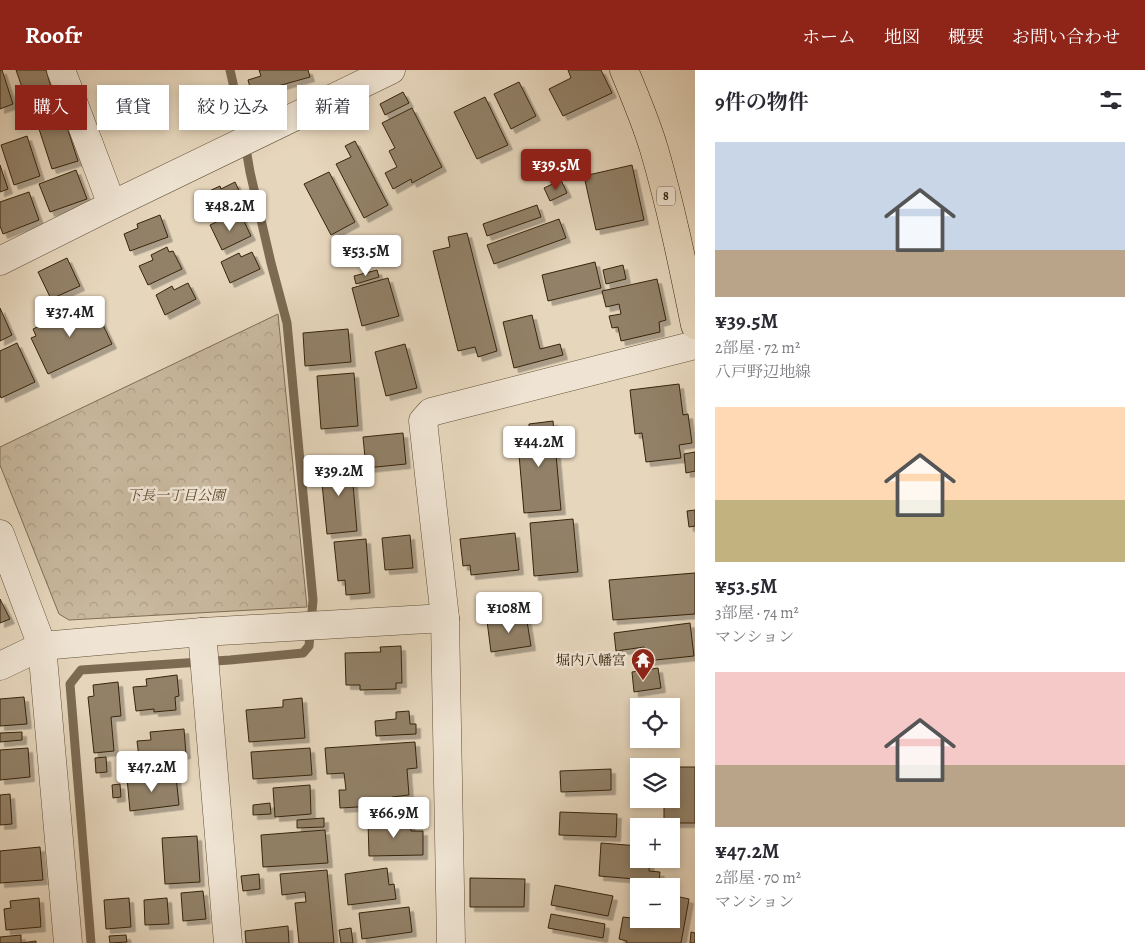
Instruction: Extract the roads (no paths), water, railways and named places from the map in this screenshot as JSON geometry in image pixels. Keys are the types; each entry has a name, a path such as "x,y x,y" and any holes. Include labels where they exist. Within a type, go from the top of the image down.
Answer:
{"main road":[{"name":"8","path":"624,70 654,149 681,255 695,325"}],"street":[{"path":"60,70 112,205"},
{"path":"0,261 112,205 339,82 391,70"},
{"path":"451,943 445,618 423,421 431,412 695,345"},
{"path":"0,534 42,646 68,943"},
{"path":"0,666 42,646 202,632 445,618"},
{"path":"202,632 228,943"}],"waterway":[{"path":"91,943 70,684 81,670 303,653 309,646 313,600 287,323 250,172 230,70"}],"place":[{"name":"堀内八幡宮","path":"643,681"}],"park label":[{"name":"下長一丁目公園","path":"176,495"}]}
